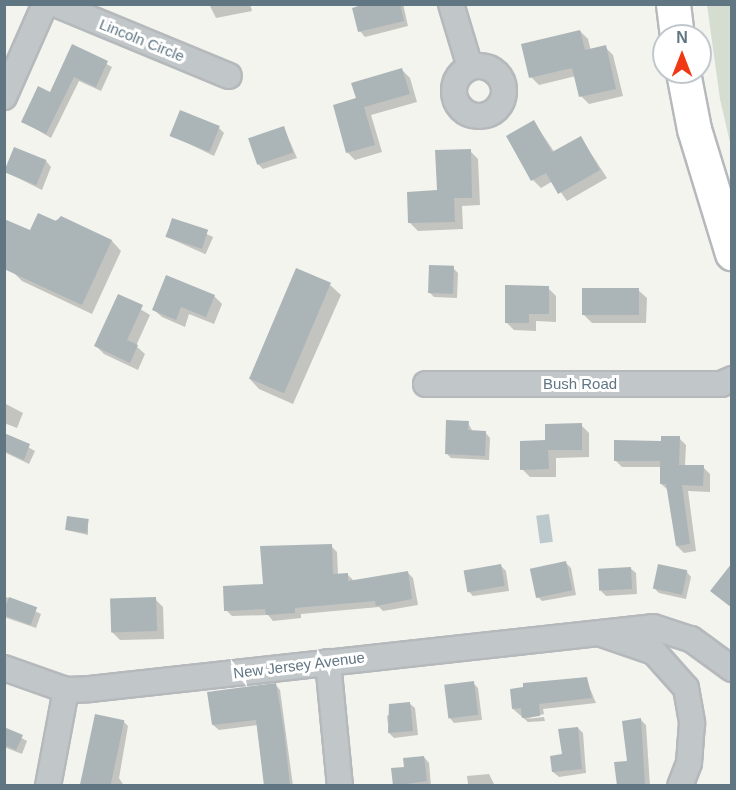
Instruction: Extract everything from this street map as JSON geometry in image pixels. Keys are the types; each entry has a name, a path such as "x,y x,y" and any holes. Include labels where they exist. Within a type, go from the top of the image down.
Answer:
{"highway":[{"path":"673,4 676,24"},
{"path":"685,84 694,129 732,253"}],"street":[{"path":"4,97 45,4"},
{"name":"Lincoln Circle","path":"55,4 229,76"},
{"path":"451,4 470,67"},
{"name":"Bush Road","path":"426,384 721,384 732,379"},
{"name":"New Jersey Avenue","path":"4,668 66,690 653,627 691,639 723,662"},
{"name":"New Jersey Avenue","path":"596,632 654,652 686,688 691,704"},
{"path":"328,662 340,786"},
{"name":"New Jersey Avenue","path":"680,786 689,774 691,676 696,666 723,662"},
{"path":"48,786 66,690"}],"shaded area":[{"path":"707,5 731,5 731,147 720,99 712,41 712,24 710,24"},
{"path":"549,514 553,542 540,544 536,516"}],"building":[{"path":"365,4 400,4 404,21 358,32 352,8"},
{"path":"580,30 585,50 606,45 616,89 579,97 572,68 529,78 521,44"},
{"path":"72,44 108,61 96,87 74,77 46,134 21,122 38,86 50,92"},
{"path":"402,68 410,94 364,107 375,145 346,153 333,105 356,98 351,83"},
{"path":"180,110 220,126 209,152 170,136"},
{"path":"534,120 552,152 581,136 600,170 558,194 546,173 531,181 506,136"},
{"path":"284,126 293,152 257,165 248,138"},
{"path":"14,147 46,160 36,185 4,172"},
{"path":"471,149 472,198 454,198 455,222 408,223 407,192 437,190 435,150"},
{"path":"38,213 56,221 61,216 112,240 82,305 4,269 4,219 30,230"},
{"path":"172,218 208,230 202,249 166,237"},
{"path":"429,265 454,266 453,294 428,293"},
{"path":"296,268 331,283 284,393 249,378"},
{"path":"166,275 215,295 206,317 181,307 176,320 152,310"},
{"path":"505,285 549,286 549,314 529,314 529,323 505,323"},
{"path":"582,288 639,288 639,315 582,315"},
{"path":"118,294 143,305 127,340 138,345 130,363 94,346"},
{"path":"446,420 469,421 468,430 486,431 485,456 445,454"},
{"path":"582,423 582,450 548,450 549,469 520,470 520,441 545,440 545,424"},
{"path":"4,433 30,444 24,460 4,451"},
{"path":"661,436 680,436 679,465 704,465 703,486 682,485 690,544 676,546 666,484 660,484 660,461 614,461 614,440 661,441"},
{"path":"67,516 89,519 87,533 65,530"},
{"path":"332,544 333,574 348,573 348,581 408,571 412,599 376,606 375,601 295,608 295,613 266,615 265,609 224,611 223,586 263,584 260,546"},
{"path":"566,561 572,590 536,598 530,569"},
{"path":"732,563 732,608 710,591"},
{"path":"501,564 505,586 467,592 464,571"},
{"path":"658,564 687,570 682,595 653,588"},
{"path":"631,567 632,589 599,591 598,569"},
{"path":"9,597 37,607 31,625 4,615"},
{"path":"156,597 157,631 111,633 110,599"},
{"path":"587,677 592,698 539,704 540,716 522,718 521,708 512,709 510,689 523,687 523,683"},
{"path":"474,681 478,715 448,718 444,685"},
{"path":"276,683 290,786 264,786 256,720 212,725 207,692"},
{"path":"410,702 413,731 388,733 389,704"},
{"path":"95,714 124,720 110,786 80,785"},
{"path":"641,718 645,786 617,786 614,762 627,761 622,721"},
{"path":"4,727 23,735 16,750 4,745"},
{"path":"578,727 582,769 552,772 550,756 562,754 558,729"},
{"path":"424,756 427,781 393,786 391,768 404,767 403,758"}]}
